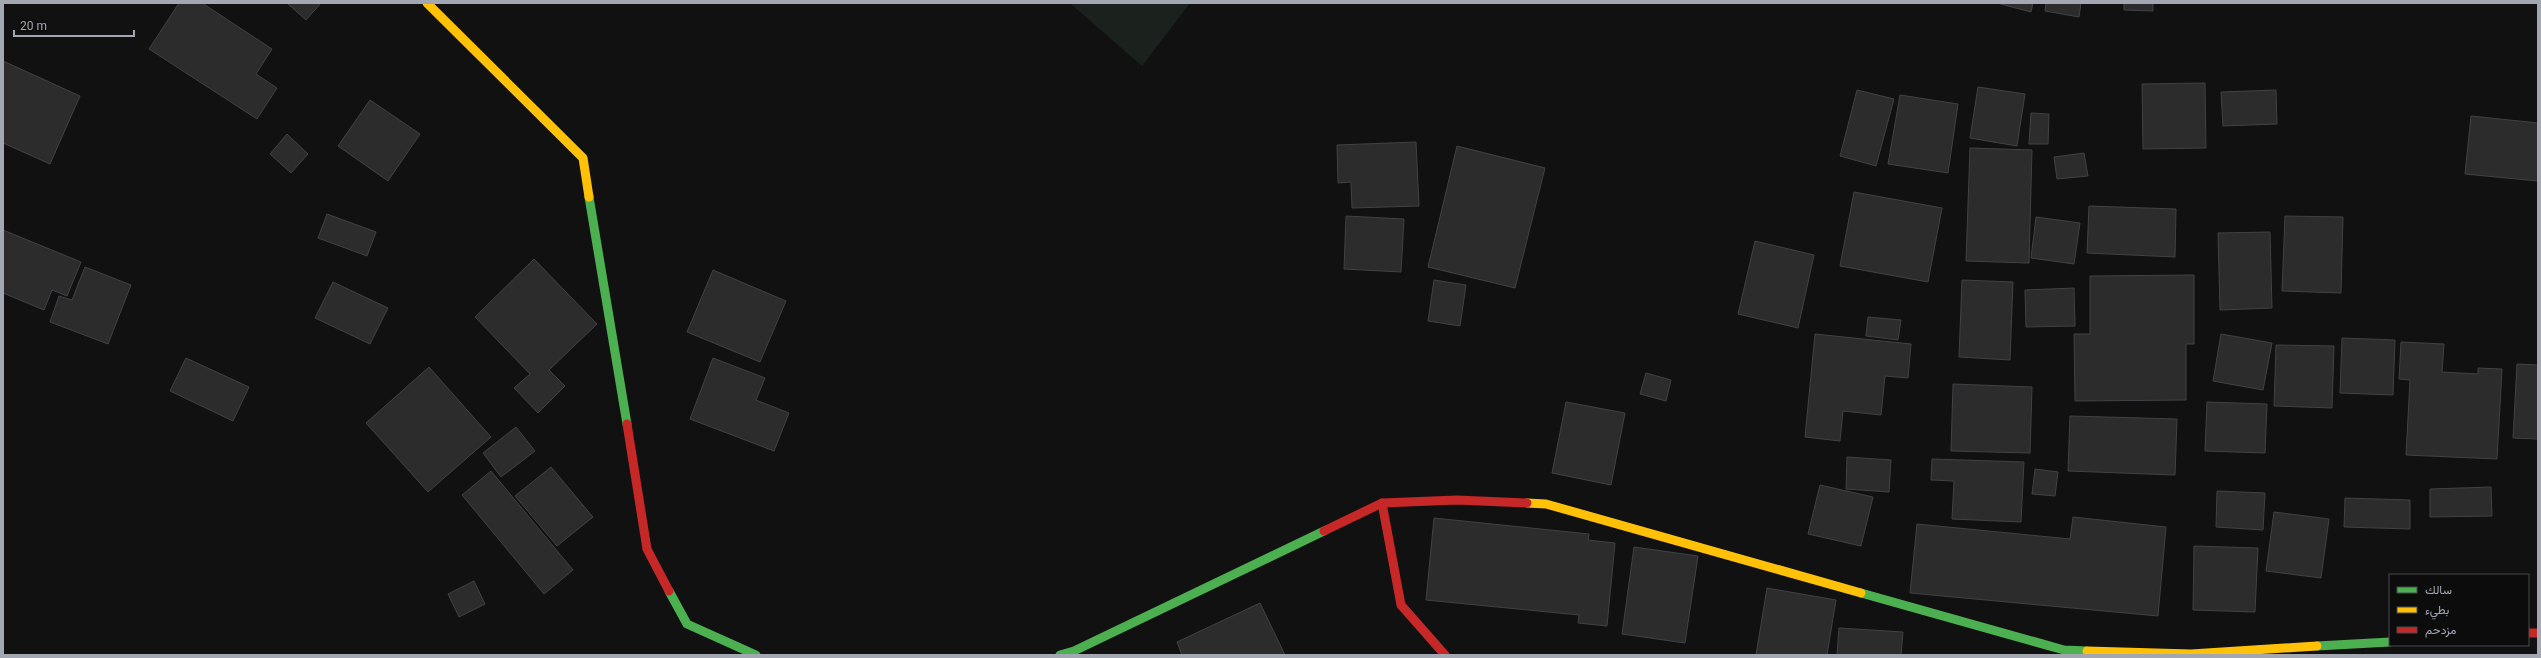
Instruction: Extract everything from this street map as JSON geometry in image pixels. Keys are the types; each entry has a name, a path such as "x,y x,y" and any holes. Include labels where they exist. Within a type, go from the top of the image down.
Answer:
{"street":[{"path":"428,3 583,158 646,549 687,624 756,655"},
{"path":"1060,655 1074,650 1382,503 1457,500 1546,504 2064,650 2191,654 2389,642"},
{"path":"1382,503 1401,605 1445,655"}],"shaded area":[{"path":"1070,3 1190,3 1142,66"}],"building":[{"path":"179,3 202,3 272,49 256,74 277,88 257,119 149,49"},
{"path":"287,3 321,3 306,20"},
{"path":"1997,3 2033,3 2031,12"},
{"path":"2046,3 2081,3 2079,17 2045,11"},
{"path":"2124,3 2153,3 2153,11 2124,10"},
{"path":"3,61 80,96 50,164 3,143"},
{"path":"2205,83 2206,148 2143,149 2142,84"},
{"path":"1978,87 2025,94 2017,146 1970,138"},
{"path":"1857,90 1894,99 1876,166 1840,156"},
{"path":"2276,90 2277,124 2223,126 2221,92"},
{"path":"1900,95 1958,104 1948,173 1888,164"},
{"path":"370,100 420,134 388,181 338,146"},
{"path":"2031,113 2049,114 2048,144 2029,144"},
{"path":"2471,116 2538,123 2538,181 2465,174"},
{"path":"287,134 308,154 291,173 270,154"},
{"path":"1416,142 1419,206 1352,208 1351,182 1338,183 1337,145"},
{"path":"1457,146 1545,168 1515,288 1428,267"},
{"path":"1970,148 2032,150 2029,263 1966,261"},
{"path":"2084,153 2088,176 2057,179 2054,157"},
{"path":"1854,192 1942,208 1928,282 1840,266"},
{"path":"2089,206 2176,209 2175,257 2087,253"},
{"path":"327,214 376,232 367,256 318,238"},
{"path":"1346,216 1404,219 1401,272 1344,269"},
{"path":"2285,216 2343,217 2341,293 2282,291"},
{"path":"2036,217 2080,223 2074,264 2031,258"},
{"path":"3,230 81,262 67,296 52,290 44,310 3,293"},
{"path":"2270,232 2272,308 2220,310 2218,233"},
{"path":"1755,241 1814,255 1798,328 1738,314"},
{"path":"534,259 597,324 549,370 565,386 538,413 514,388 530,374 475,317"},
{"path":"85,267 131,285 108,344 50,322 59,296 72,300"},
{"path":"713,270 786,301 760,362 687,332"},
{"path":"2194,275 2194,344 2186,344 2186,400 2075,401 2074,334 2090,334 2090,276"},
{"path":"1434,280 1466,285 1460,326 1428,321"},
{"path":"1962,280 2013,282 2010,360 1959,357"},
{"path":"333,282 388,308 370,344 315,318"},
{"path":"2074,288 2075,326 2026,327 2025,290"},
{"path":"1868,317 1901,320 1898,340 1866,336"},
{"path":"1815,334 1911,344 1908,378 1885,376 1881,415 1843,411 1840,441 1805,437"},
{"path":"2221,334 2272,343 2263,390 2213,381"},
{"path":"2342,338 2395,340 2393,395 2340,393"},
{"path":"2401,342 2444,344 2442,372 2478,374 2478,368 2502,369 2497,459 2406,455 2410,380 2399,379"},
{"path":"2276,345 2334,346 2332,408 2274,406"},
{"path":"186,358 249,387 233,421 170,391"},
{"path":"713,358 765,378 756,400 789,413 774,451 690,419"},
{"path":"2517,364 2538,365 2538,439 2513,438"},
{"path":"429,367 491,437 428,492 366,423"},
{"path":"1646,373 1671,380 1666,401 1640,394"},
{"path":"1953,384 2032,387 2030,453 1951,451"},
{"path":"1566,402 1625,413 1611,485 1552,473"},
{"path":"2207,402 2267,404 2265,453 2205,451"},
{"path":"2070,416 2177,419 2175,475 2068,471"},
{"path":"516,427 535,451 501,477 483,453"},
{"path":"1847,457 1891,460 1889,492 1846,489"},
{"path":"1932,459 2024,462 2021,522 1952,519 1954,481 1931,480"},
{"path":"551,467 593,517 557,546 515,496"},
{"path":"2035,469 2058,472 2055,496 2032,494"},
{"path":"491,471 573,570 544,594 462,495"},
{"path":"1820,485 1873,497 1861,546 1808,534"},
{"path":"2491,487 2492,516 2430,517 2430,489"},
{"path":"2217,491 2265,493 2263,530 2216,527"},
{"path":"2345,498 2410,500 2410,529 2344,527"},
{"path":"2274,512 2329,519 2321,578 2266,571"},
{"path":"2073,517 2166,527 2158,616 1910,593 1917,524 2070,539"},
{"path":"1434,518 1589,534 1588,540 1615,543 1607,626 1578,623 1579,615 1426,600"},
{"path":"2194,546 2258,548 2255,612 2193,610"},
{"path":"1634,547 1698,556 1685,643 1622,634"},
{"path":"474,581 485,604 459,617 448,594"},
{"path":"1767,588 1836,600 1827,655 1756,655"},
{"path":"1260,603 1285,655 1182,655 1177,642"},
{"path":"1839,628 1903,632 1901,655 1837,655"}],"traffic: fast":[{"path":"589,197 627,424"},
{"path":"1060,655 1074,651 1324,531"},
{"path":"669,591 687,624 756,655"},
{"path":"1861,593 2064,650 2087,651"},
{"path":"2317,646 2389,642"}],"traffic: slow":[{"path":"427,3 583,158 589,197"},
{"path":"1527,503 1546,504 1861,593"},
{"path":"2087,651 2191,654 2317,646"}],"traffic: jam":[{"path":"627,424 647,549 669,591"},
{"path":"1324,531 1382,503 1457,500 1527,503"},
{"path":"1382,503 1401,605 1445,655"},
{"path":"2529,633 2538,633"}]}
